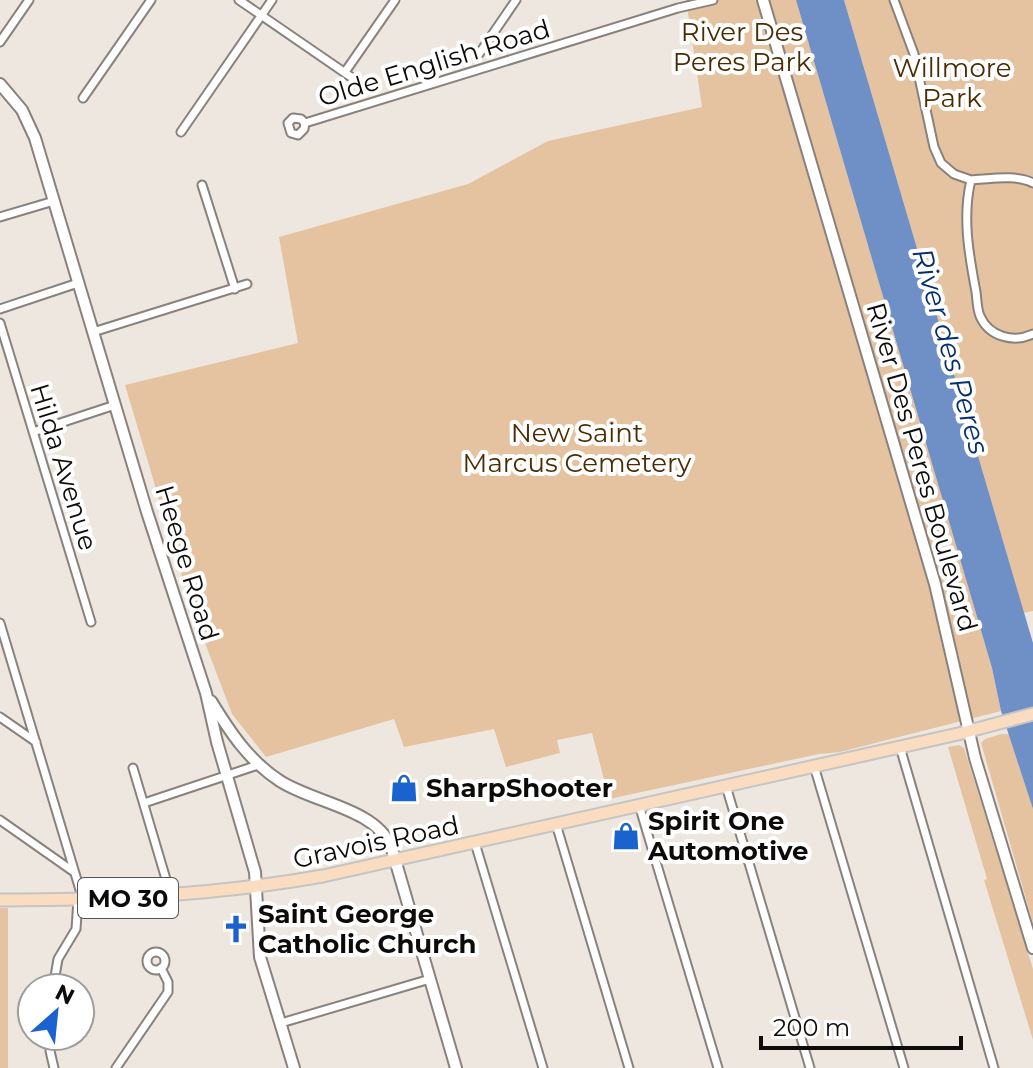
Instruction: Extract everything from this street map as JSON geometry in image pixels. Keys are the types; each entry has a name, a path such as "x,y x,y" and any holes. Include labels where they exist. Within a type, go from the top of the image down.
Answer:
{"main road":[{"name":"MO 30","path":"900,747 1033,714"},
{"name":"Gravois Road","path":"0,900 171,896 256,887 395,862 900,747"}],"street":[{"path":"0,42 29,0"},
{"path":"83,98 151,0"},
{"path":"239,0 367,88"},
{"path":"181,132 272,0"},
{"path":"345,72 395,0"},
{"path":"479,54 516,0"},
{"name":"Olde English Road","path":"305,123 678,8 713,0"},
{"name":"River Des Peres Boulevard","path":"763,0 935,584 969,732 1033,948"},
{"path":"894,0 914,54 934,147 941,163 954,174 971,180 998,178 1033,183"},
{"name":"Heege Road","path":"0,84 22,110 31,127 179,614 206,693 255,872 260,957 294,1068"},
{"path":"971,180 967,235 980,316 989,329 1004,337 1014,339 1033,334"},
{"path":"202,185 235,289"},
{"path":"0,217 54,201"},
{"path":"0,309 78,283"},
{"path":"93,332 247,284"},
{"name":"Hilda Avenue","path":"0,323 91,622"},
{"path":"33,432 115,405"},
{"path":"0,623 80,900 76,929 58,959 56,972"},
{"path":"206,693 229,731 258,765 290,787 376,824 388,839 456,1068"},
{"path":"0,717 36,742"},
{"path":"900,747 994,1068"},
{"path":"144,803 186,791 226,773 258,765"},
{"path":"814,766 904,1068"},
{"path":"133,768 171,896"},
{"path":"726,786 810,1068"},
{"path":"639,805 718,1068"},
{"path":"0,820 74,872"},
{"path":"556,824 629,1068"},
{"path":"475,843 543,1068"},
{"path":"116,1068 168,992 168,982 161,968"},
{"path":"281,1023 430,979"}],"green space":[{"name":"New Saint Marcus Cemetery","path":"686,0 796,0 992,668 1001,711 840,752 609,799 592,733 557,740 560,753 506,767 494,729 404,747 394,719 266,757 232,714 191,606 125,385 298,343 279,237 468,184 548,141 702,107"},
{"name":"Willmore Park","path":"844,0 1033,0 1033,611 1024,613"},
{"path":"1001,734 1009,734 1033,809 1033,923 981,743"},
{"path":"959,745 964,748 1033,969 1033,1040 984,880 987,879 948,747"},
{"path":"0,908 8,908 8,1068 0,1068"}],"water":[{"name":"River des Peres","path":"796,0 844,0 1033,643 1033,809 1001,711 992,668"}],"place":[{"name":"SharpShooter","path":"404,788"},
{"name":"Spirit One Automotive","path":"626,836"},
{"name":"Saint George Catholic Church","path":"236,929"}],"park label":[{"name":"River Des Peres Park","path":"742,47"}]}
